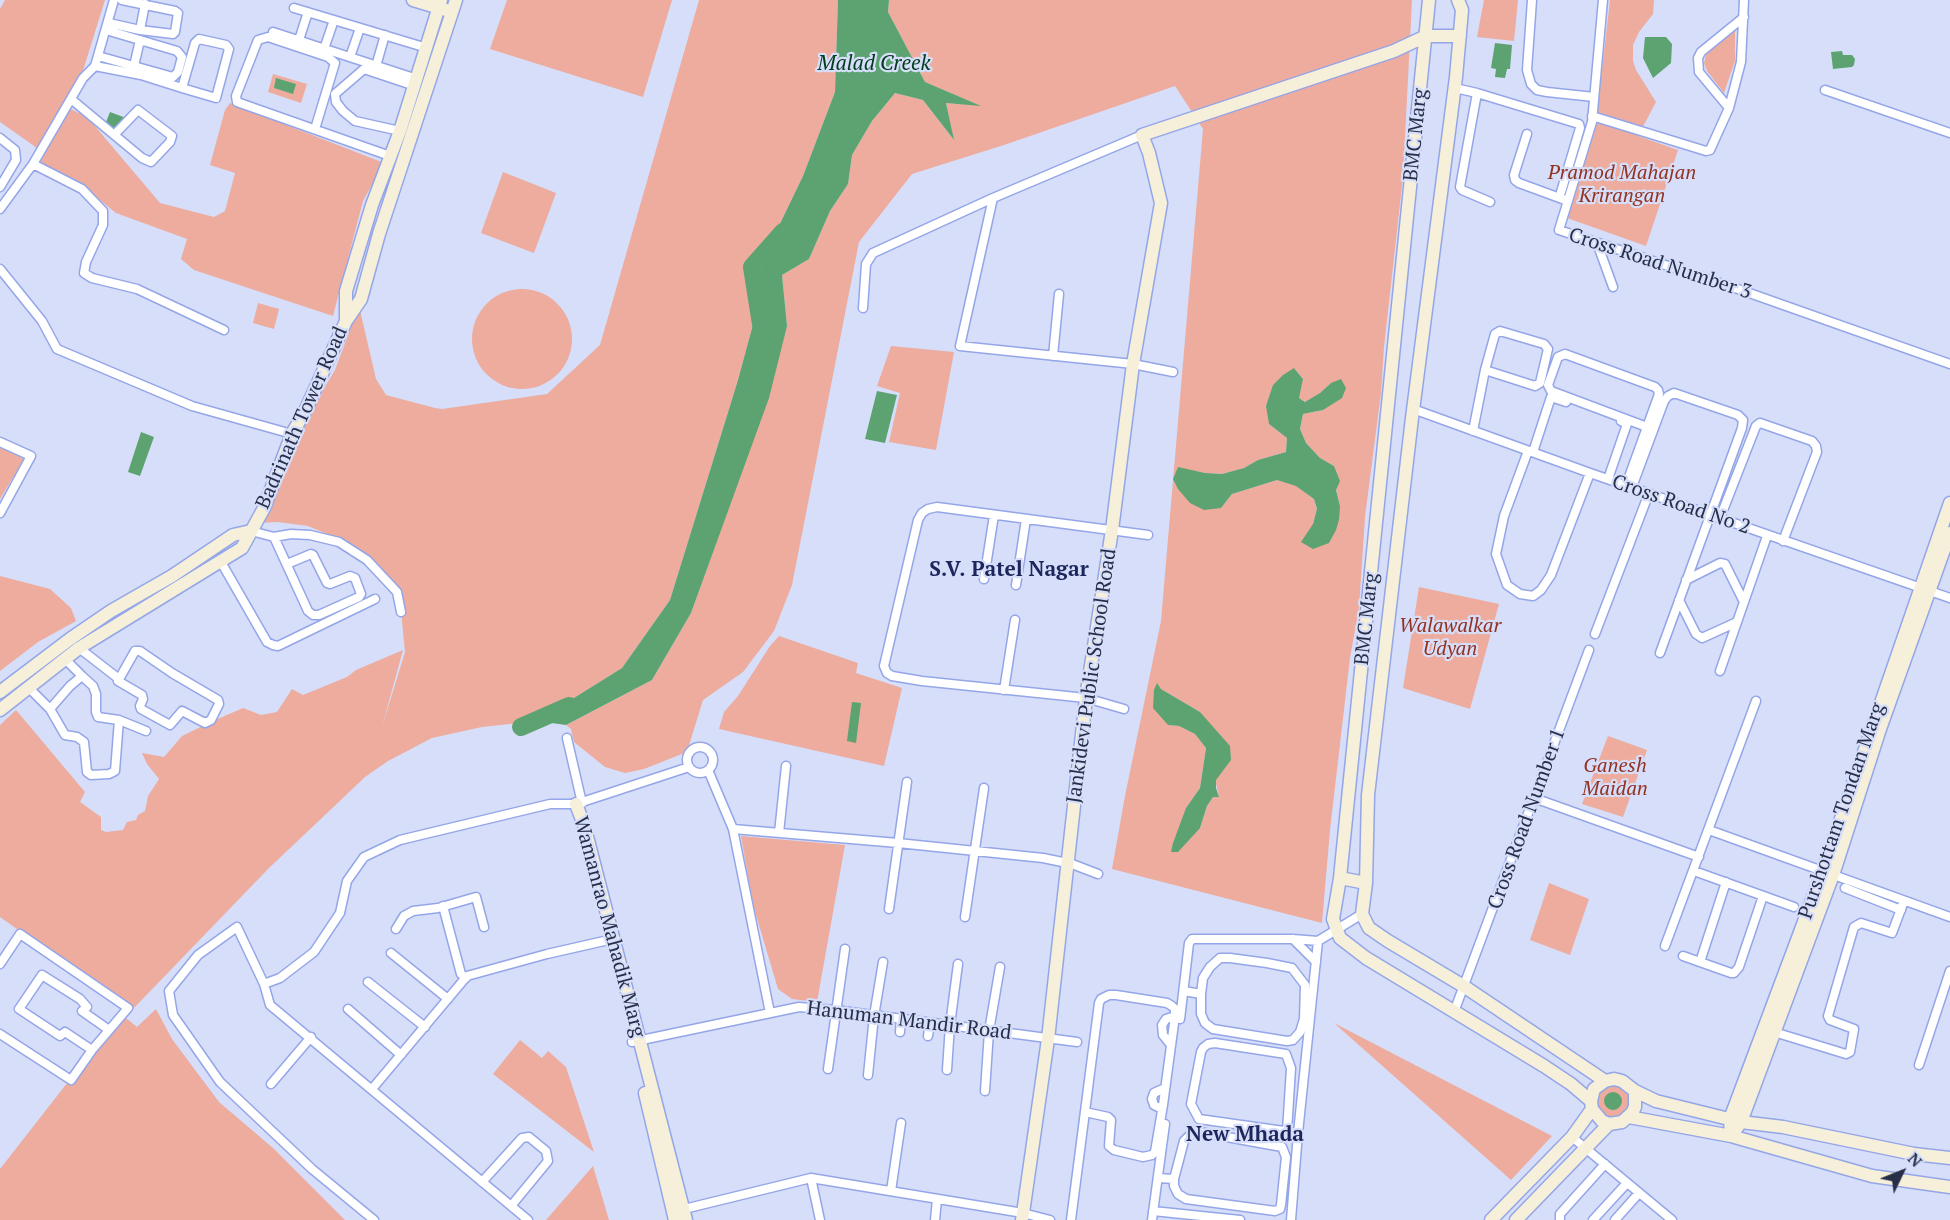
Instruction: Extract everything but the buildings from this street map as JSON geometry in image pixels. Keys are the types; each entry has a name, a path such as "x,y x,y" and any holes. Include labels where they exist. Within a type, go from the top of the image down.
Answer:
{"street":[{"path":"0,209 33,164 83,78 95,66 114,0"},
{"path":"122,0 173,6 176,0"},
{"path":"413,0 441,4 452,13"},
{"path":"346,321 361,298 379,234 456,0"},
{"name":"BMC Marg","path":"1336,929 1333,919 1340,878 1429,0"},
{"name":"BMC Marg","path":"1362,914 1366,883 1368,795 1413,409 1455,88 1462,10 1458,0"},
{"path":"1532,0 1527,70 1531,84 1537,90 1594,97"},
{"path":"1561,192 1569,182 1592,116 1603,0"},
{"path":"1592,116 1706,151 1710,150 1729,108 1741,62 1744,0"},
{"path":"108,26 173,34 178,13 146,2"},
{"path":"140,30 146,2"},
{"name":"Badrinath Tower Road","path":"0,710 64,658 242,548 264,508 292,434 306,409 346,321 346,291 412,82 427,48 441,4"},
{"path":"294,8 427,48"},
{"path":"299,40 308,12"},
{"path":"1729,108 1699,72 1698,58 1701,52 1744,17"},
{"path":"324,49 334,20"},
{"path":"98,56 173,77 178,72 182,57 177,51 140,40 108,26"},
{"path":"350,57 360,28"},
{"path":"273,32 376,66 412,82"},
{"path":"376,66 385,35"},
{"path":"863,308 866,264 873,253 993,198 1142,135 1394,51 1426,36 1460,36"},
{"path":"315,129 335,63 328,57 268,37 258,40 236,96 237,102 390,156"},
{"path":"95,66 141,75 182,88 216,98 229,49 226,45 199,39 195,43 182,88"},
{"path":"134,66 140,40"},
{"path":"397,130 355,121 336,102 335,94 364,69 412,82"},
{"path":"1455,88 1580,124 1573,171"},
{"path":"1825,90 1950,133"},
{"path":"1477,93 1460,187 1490,202"},
{"path":"71,99 142,158 151,162 170,142 172,136 138,110 115,135"},
{"path":"1527,134 1514,175 1515,180 1568,201"},
{"name":"Jankidevi Public School Road","path":"1023,1216 1048,1039 1086,698 1112,530 1134,364 1161,203 1149,153 1142,135"},
{"path":"0,138 15,150 16,160 0,187"},
{"path":"33,164 82,189 103,211 104,225 86,262 84,273 92,278 137,290 224,330"},
{"name":"Cross Road Number 3","path":"1569,182 1568,201 1559,230 1729,286 1950,364"},
{"path":"993,198 960,345 1134,364 1173,372"},
{"path":"1597,243 1613,287"},
{"path":"0,269 42,321 57,349 192,406 292,434"},
{"path":"1053,356 1059,294"},
{"path":"1473,431 1485,370 1495,334 1500,331 1544,344 1548,349 1540,383 1535,386 1485,370"},
{"path":"1629,486 1659,394 1655,387 1566,354 1558,357 1548,385 1551,391 1647,427"},
{"path":"1629,486 1668,396 1674,393 1738,415 1743,420 1660,652"},
{"path":"1590,473 1551,575 1541,590 1533,596 1520,594 1507,585 1496,554 1504,516 1551,397 1627,423 1609,480"},
{"name":"Cross Road No 2","path":"1413,409 1767,536 1950,598"},
{"path":"1609,480 1630,421"},
{"path":"1720,519 1756,426 1760,423 1812,441 1817,452 1783,541"},
{"path":"0,442 31,456 0,513"},
{"path":"1595,634 1648,493"},
{"name":"Purshottam Tondan Marg","path":"1736,1121 1880,729 1950,502"},
{"path":"1124,710 1086,698 892,676 887,673 884,666 918,520 928,509 937,507 1148,535"},
{"path":"984,579 994,515"},
{"path":"1016,585 1026,519"},
{"path":"0,692 111,611 172,576 233,535 250,531 274,537 291,534 310,535 339,542 351,548 367,560 398,592 401,612"},
{"name":"Purshottam Tondan Marg","path":"1924,588 1950,534"},
{"path":"1720,671 1767,536"},
{"path":"274,537 308,611 313,615 319,615 361,594 355,578 350,576 327,584 316,558 311,554 287,564"},
{"path":"221,562 267,642 273,645 278,646 375,599"},
{"path":"1686,580 1720,563 1725,564 1744,603"},
{"path":"1679,600 1696,634 1702,638 1737,622"},
{"path":"1004,690 1015,620"},
{"path":"79,648 121,683 142,695 141,710 170,725 182,711 206,723 211,720 219,704 218,700 140,651 135,651 119,679"},
{"name":"Cross Road Number 1","path":"1454,1012 1589,650"},
{"path":"64,658 93,686 98,717 119,720 146,731"},
{"path":"51,709 70,686 82,676"},
{"path":"28,687 51,709 65,735 77,737 84,742 85,765 87,772 91,775 109,774 115,771 119,720"},
{"path":"1060,706 1061,696"},
{"path":"1665,946 1700,857 1756,701"},
{"path":"567,738 579,804"},
{"path":"703,748 709,751 712,756 708,770 696,772 689,767 687,761 690,752 703,748"},
{"path":"779,833 786,766"},
{"path":"264,984 280,978 314,952 340,913 347,881 364,857 400,840 550,804 579,804 689,767"},
{"path":"708,770 733,829 770,1013"},
{"path":"889,909 908,782"},
{"path":"965,917 984,788"},
{"path":"1534,798 1700,857"},
{"name":"Wamanrao Mahadik Marg","path":"579,804 576,821 609,940 679,1215"},
{"path":"733,829 974,851 1004,849 1068,862 1098,874"},
{"path":"1709,831 1828,873 1903,905"},
{"path":"1694,871 1794,907"},
{"name":"Purshottam Tondan Marg","path":"1753,1075 1774,1032 1828,873"},
{"path":"1340,878 1366,883"},
{"path":"1700,962 1726,882"},
{"path":"1845,888 1950,917"},
{"path":"1683,956 1731,974 1737,970 1763,896"},
{"path":"396,929 404,916 413,911 476,897 484,927"},
{"path":"1774,1032 1846,1054 1850,1052 1854,1029 1830,1020 1828,1016 1854,927 1861,923 1892,933 1903,905"},
{"path":"443,906 461,974 466,978"},
{"path":"1240,1220 1153,1215 1189,943 1192,939 1318,941 1362,914 1369,928 1465,987 1605,1081"},
{"path":"374,1220 312,1169 220,1082 173,1015 169,991 198,955 237,927 264,984 270,1005 528,1220"},
{"path":"1336,929 1340,938 1366,958 1571,1084 1591,1105 1596,1116 1609,1124"},
{"path":"0,964 20,934 128,1008 92,1050 71,1080 0,1034"},
{"path":"1293,939 1316,962"},
{"path":"372,1089 466,978 547,954 609,940"},
{"path":"1291,1220 1318,941"},
{"path":"828,1069 845,949"},
{"path":"391,953 448,999"},
{"path":"1220,958 1292,968 1305,985 1304,1019 1300,1032 1293,1040 1287,1041 1213,1029 1205,1023 1201,1014 1201,994 1203,978 1220,958"},
{"path":"868,1075 874,1016 883,962"},
{"path":"947,1070 958,964"},
{"path":"985,1091 989,1031 1000,967"},
{"path":"1918,1065 1950,971"},
{"path":"92,1050 65,1032 60,1036 19,1009 42,975 80,999 87,1007 82,1011 109,1030"},
{"path":"368,982 425,1027"},
{"path":"1184,991 1201,994"},
{"path":"1071,1220 1085,1112 1101,999 1109,995 1116,995 1167,1003 1175,1009 1155,1152 1143,1157 1111,1148 1109,1142 1111,1120 1108,1117 1085,1112"},
{"name":"Hanuman Mandir Road","path":"635,1041 799,1007 1077,1042"},
{"path":"348,1009 401,1055"},
{"path":"900,1032 901,1019"},
{"path":"928,1036 930,1023"},
{"path":"271,1084 310,1037"},
{"path":"1287,1131 1291,1068 1286,1054 1215,1043 1203,1048 1191,1104 1199,1119 1298,1133"},
{"path":"1491,1220 1572,1137 1591,1105 1594,1089 1605,1081 1614,1079 1622,1081 1635,1091 1656,1101 1736,1121 1783,1127 1914,1154 1950,1158"},
{"path":"1516,1220 1609,1124 1622,1122 1629,1117 1635,1107 1635,1091"},
{"path":"1629,1117 1731,1136 1872,1176 1950,1187"},
{"path":"1731,1136 1736,1121"},
{"path":"891,1191 901,1123"},
{"path":"1194,1131 1282,1147 1286,1157 1281,1205 1280,1209 1275,1211 1186,1199 1178,1194 1174,1186 1174,1179 1184,1141 1194,1131"},
{"path":"482,1182 522,1138 530,1137 546,1151 548,1161 511,1206"},
{"path":"1572,1137 1671,1220"},
{"path":"1560,1220 1560,1214 1605,1164"},
{"path":"679,1215 811,1178 1050,1220"},
{"path":"811,1178 820,1220"},
{"path":"1158,1178 1174,1179"},
{"path":"1593,1220 1627,1183"},
{"path":"1615,1220 1639,1193"},
{"path":"935,1220 938,1199"},
{"path":"1654,1220 1662,1212"}],"green space":[{"path":"5,0 105,0 81,77 37,148 0,122 0,9"},
{"path":"507,0 672,0 643,97 490,49"},
{"path":"699,0 838,0 835,92 803,176 763,259 755,317 738,380 670,600 622,668 537,721 482,727 432,738 388,761 365,777 269,868 132,1010 0,917 0,725 16,710 85,792 80,802 101,817 101,830 106,832 123,830 127,822 136,820 138,815 145,811 148,796 159,779 147,764 142,753 164,757 182,736 213,721 243,708 261,715 277,712 292,689 303,695 403,650 382,727 405,652 399,591 346,542 308,526 278,522 255,523 286,439 316,402 335,370 359,306 376,379 386,395 435,408 442,409 547,394 600,345"},
{"path":"889,0 1412,0 1403,177 1381,393 1365,517 1359,608 1350,658 1330,830 1322,923 1112,869 1161,621 1203,129 1175,86 912,174 859,242 792,585 774,631 743,672 703,700 687,752 644,769 625,773 605,767 574,742 571,729 566,725 652,680 691,613 725,518 787,326 782,275 809,259 830,211 848,184 852,155 872,121 895,93 923,100 953,139 946,103 978,105 925,82 888,12","holes":["1295,369 1303,379 1298,398 1306,402 1331,383 1323,410 1303,414 1300,429 1306,443 1320,458 1334,466 1340,506 1313,524 1317,510 1314,499 1296,485 1277,480 1232,494 1221,508 1178,468 1222,474 1286,452 1287,438 1269,424 1283,375","1157,684 1161,689 1200,712 1219,797 1213,797 1207,806 1200,828 1186,808 1200,788 1206,748 1195,734 1179,726 1168,725"]},
{"path":"1484,0 1518,0 1514,41 1477,37"},
{"name":"Pramod Mahajan Krirangan","path":"1610,0 1654,0 1653,14 1639,32 1633,45 1633,61 1636,70 1656,102 1638,136 1678,150 1646,246 1567,218 1596,122"},
{"path":"1735,30 1735,61 1724,93 1707,71 1704,63 1711,49"},
{"path":"273,74 307,84 301,103 268,92"},
{"path":"230,103 384,163 363,201 333,316 194,270 181,259 187,239 116,213 81,185 36,163 69,108 88,118 160,203 214,217 225,211 235,173 210,165 225,110"},
{"path":"503,172 556,193 534,253 481,233"},
{"path":"522,289 541,293 557,304 568,320 572,339 568,358 557,374 541,385 522,389 503,385 487,374 476,358 472,339 476,320 487,304 503,293"},
{"path":"258,303 279,309 274,329 253,323"},
{"path":"891,346 954,352 936,450 889,442 900,393 877,386"},
{"path":"0,447 24,459 0,499"},
{"path":"0,576 50,589 71,608 76,621 38,642 0,671"},
{"name":"Walawalkar Udyan","path":"1419,587 1499,604 1470,709 1403,688"},
{"path":"779,636 858,663 856,673 902,688 884,766 719,729 724,712 738,696"},
{"name":"Ganesh Maidan","path":"1608,736 1647,750 1623,817 1582,804"},
{"path":"741,836 845,845 817,1002 792,999 778,989 753,905"},
{"path":"1549,883 1589,899 1570,955 1530,940"},
{"path":"156,1009 172,1039 219,1102 273,1148 345,1220 0,1220 0,1169 121,1014 137,1027"},
{"path":"1334,1023 1552,1136 1511,1180"},
{"path":"520,1040 542,1058 548,1051 566,1067 594,1152 493,1074"},
{"path":"1613,1085 1624,1090 1629,1101 1624,1112 1613,1117 1602,1112 1597,1101 1602,1090"},
{"path":"593,1166 609,1220 546,1220"}],"water":[{"name":"Malad Creek","path":"838,0 889,0 888,12 925,82 981,106 946,103 954,140 923,100 895,93 872,121 852,155 848,184 830,211 809,259 782,275 787,326 769,398 691,613 652,680 566,725 537,721 622,668 670,600 738,380 755,317 763,259 803,176 835,92"},
{"path":"1645,37 1666,37 1672,44 1671,63 1653,78 1643,58"},
{"path":"1495,43 1512,45 1510,69 1507,69 1505,78 1495,77 1496,69 1491,68"},
{"path":"1842,51 1843,55 1852,55 1855,59 1854,65 1833,69 1831,52"},
{"path":"276,78 296,84 293,94 274,88"},
{"path":"110,112 126,118 115,130 106,122"},
{"path":"1294,368 1303,379 1299,398 1305,402 1331,383 1341,379 1346,388 1342,398 1323,410 1303,414 1300,429 1306,443 1320,458 1334,466 1340,481 1336,490 1340,506 1336,530 1329,543 1313,549 1301,542 1313,524 1317,509 1314,499 1296,486 1277,480 1232,494 1221,508 1204,510 1190,503 1173,479 1178,467 1222,474 1286,452 1287,438 1269,424 1266,406 1273,385"},
{"path":"877,391 897,395 885,443 865,439"},
{"path":"141,432 154,437 140,476 128,472"},
{"path":"1157,683 1161,689 1200,712 1230,746 1231,760 1216,780 1219,797 1213,797 1207,806 1200,828 1178,852 1171,852 1173,843 1186,808 1200,788 1206,748 1195,734 1179,726 1168,725 1153,708 1154,690"},
{"path":"852,702 861,703 856,743 847,741"},
{"path":"1613,1092 1619,1095 1622,1101 1619,1107 1613,1110 1607,1107 1604,1101 1607,1095"}],"waterway":[{"path":"761,324 752,267 783,232"},
{"path":"521,727 569,706"}],"district":[{"name":"S.V. Patel Nagar","path":"1009,570"},
{"name":"New Mhada","path":"1245,1135"}]}
